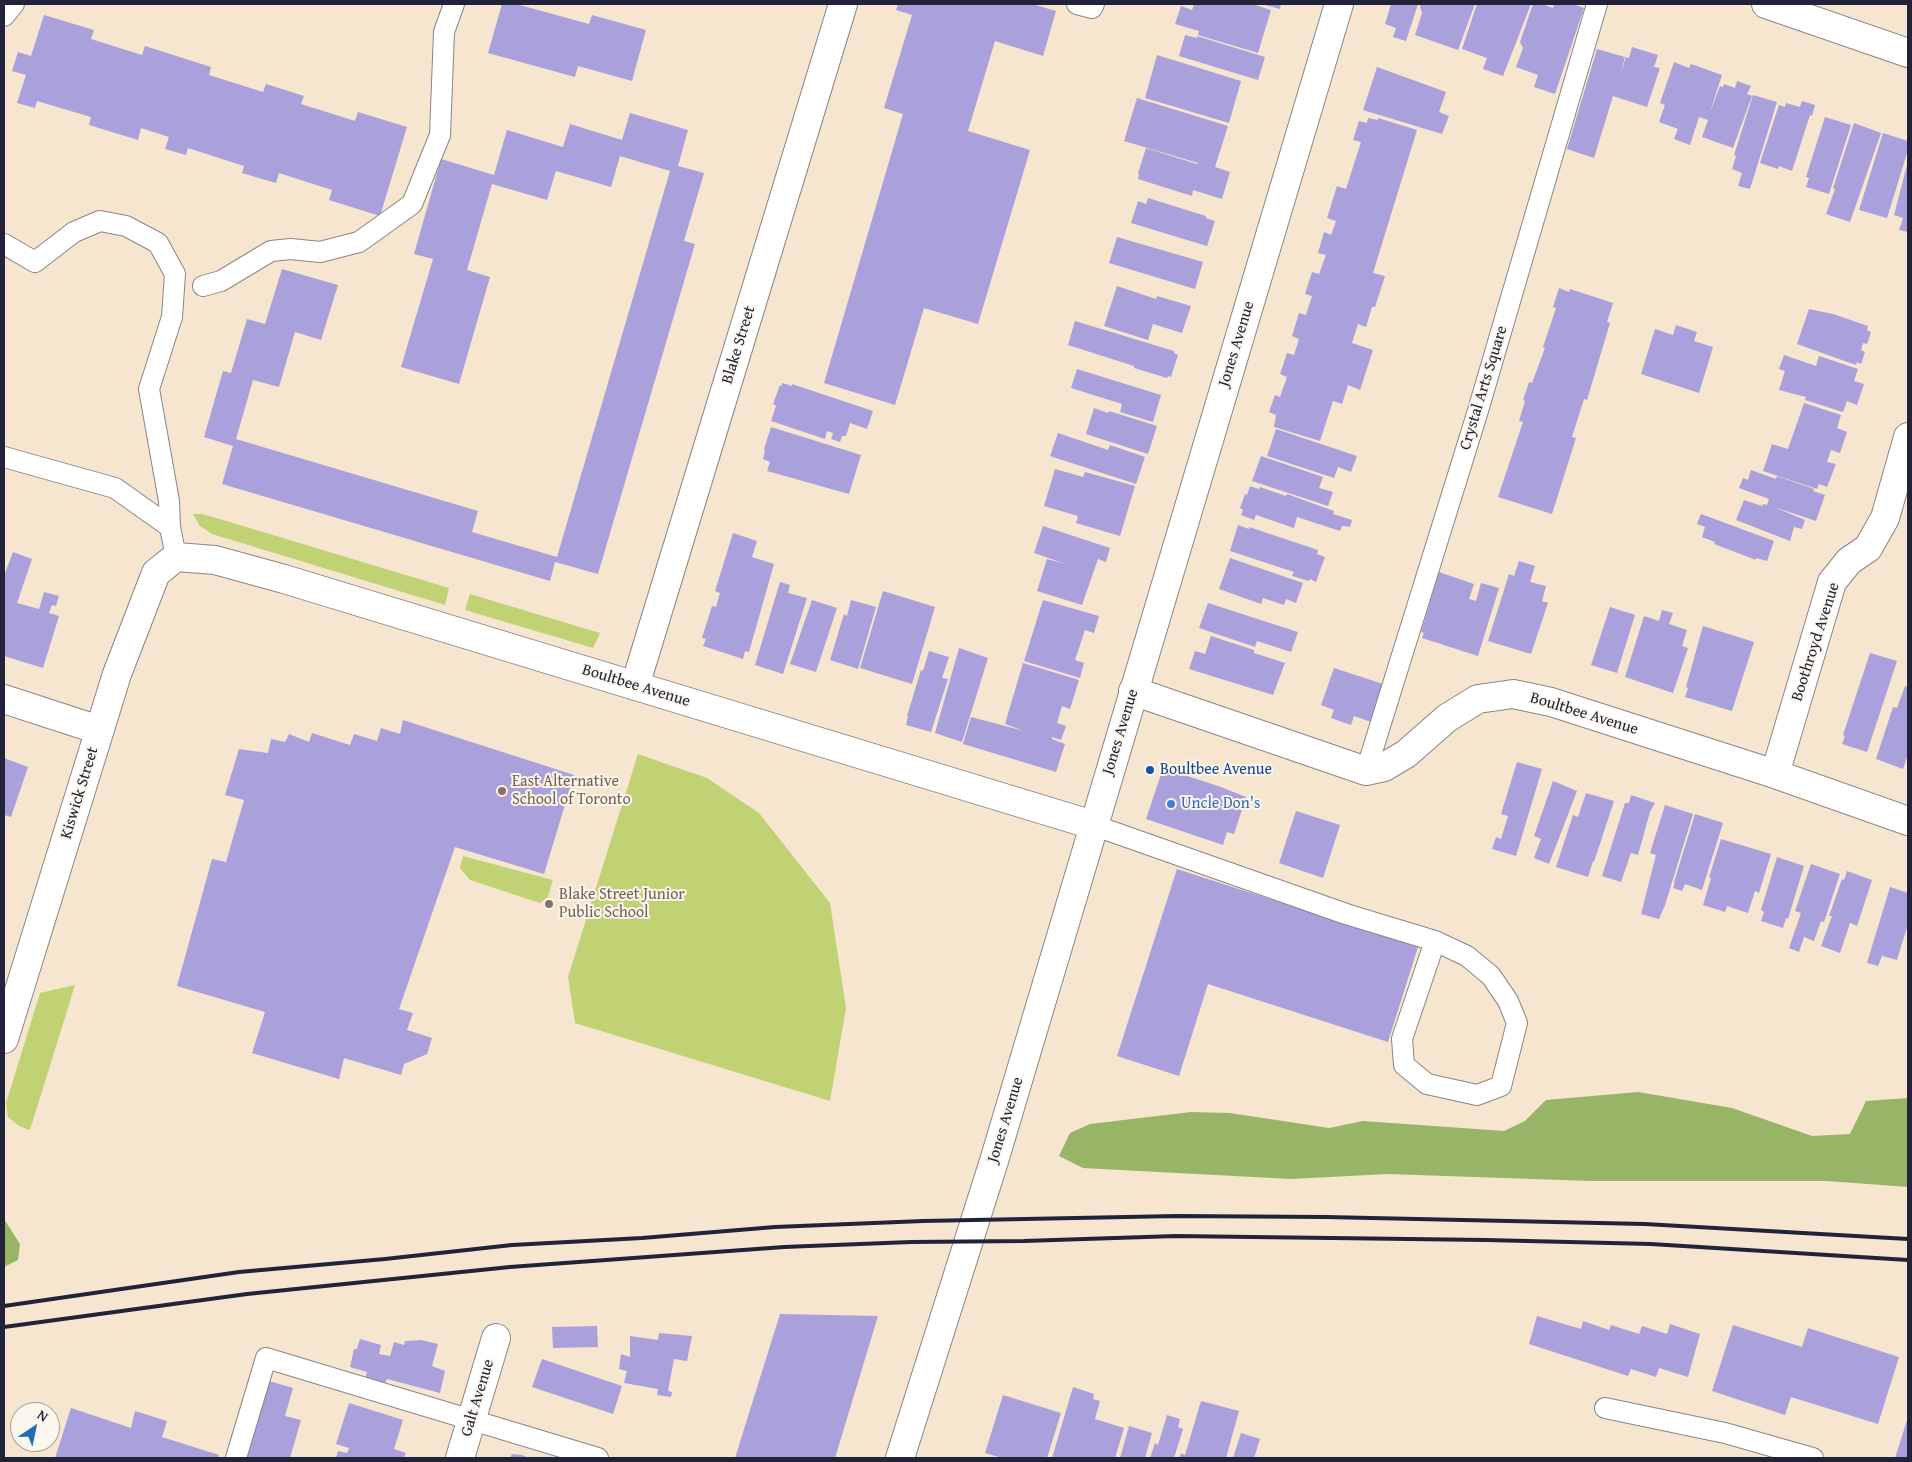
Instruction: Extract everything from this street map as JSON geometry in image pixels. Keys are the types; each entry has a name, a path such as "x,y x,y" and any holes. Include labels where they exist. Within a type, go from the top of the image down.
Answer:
{"street":[{"name":"Blake Street","path":"635,686 843,4"},
{"name":"Jones Avenue","path":"900,1458 994,1161 1339,4"},
{"path":"1766,4 1908,53"},
{"name":"Boothroyd Avenue","path":"1774,774 1832,582 1849,561 1868,548 1884,518 1908,437"},
{"name":"Boultbee Avenue","path":"176,557 215,560 276,576 1093,825"},
{"name":"Kiswick Street","path":"4,1040 117,674 156,573 176,557"},
{"path":"1133,691 1366,771"},
{"name":"Boultbee Avenue","path":"1366,771 1384,767 1406,754 1446,718 1478,699 1513,694 1551,702 1774,774 1908,821"},
{"path":"4,699 99,730"},
{"name":"Galt Avenue","path":"460,1458 496,1338"}],"lane":[{"path":"4,16 14,4"},
{"path":"203,286 220,281 271,251 291,249 320,252 359,242 412,204 440,135 444,32 454,4"},
{"path":"1077,4 1092,8 1094,4"},
{"name":"Crystal Arts Square","path":"1366,771 1477,414 1597,4"},
{"path":"4,244 35,262 74,232 100,221 126,226 158,243 175,274 172,317 149,389 169,501 170,527 176,557"},
{"path":"4,457 114,488 170,527"},
{"path":"1093,825 1346,914 1435,942 1467,956 1492,976 1508,1001 1517,1023 1501,1086 1477,1095 1427,1084 1404,1065 1402,1039 1435,942"},
{"path":"236,1458 266,1358 598,1458"},
{"path":"1605,1408 1726,1433 1813,1458"}],"green space":[{"path":"193,514 213,517 449,588 445,605 212,534 200,526"},
{"path":"470,594 600,633 593,648 465,610"},
{"path":"638,754 707,778 759,813 830,903 846,1008 830,1101 575,1023 568,977"},
{"path":"463,856 553,880 548,897 540,903 470,880 460,868"},
{"path":"75,985 30,1130 19,1126 8,1117 6,1103 40,993"},
{"path":"1638,1092 1732,1108 1812,1136 1850,1134 1866,1101 1908,1098 1908,1187 1827,1181 1591,1181 1388,1174 1291,1179 1083,1168 1059,1156 1070,1133 1090,1124 1191,1112 1230,1113 1329,1128 1363,1121 1504,1131 1525,1121 1546,1100"},
{"path":"4,1219 20,1244 18,1260 4,1267"}],"building":[{"path":"502,4 516,4 589,24 592,15 646,30 632,81 578,66 575,77 488,53"},
{"path":"898,4 1032,4 1056,11 1043,56 995,41 968,131 1030,150 978,324 924,308 895,405 824,383 903,114 884,108 912,15 896,10"},
{"path":"1194,4 1252,4 1271,10 1258,53 1198,35 1199,31 1175,24 1181,6 1192,10"},
{"path":"1261,4 1281,4 1280,9"},
{"path":"1391,4 1418,4 1406,41 1393,37 1396,28 1385,24"},
{"path":"1421,4 1475,4 1458,50 1415,35 1422,13"},
{"path":"1477,4 1531,4 1503,76 1483,69 1487,58 1462,49"},
{"path":"1533,4 1542,4 1553,8 1554,4 1573,4 1584,8 1555,94 1534,87 1538,75 1516,67 1523,48 1520,42"},
{"path":"44,15 94,30 91,39 142,55 145,46 211,67 209,75 263,92 266,84 304,96 301,104 355,121 358,112 407,127 380,216 329,200 332,190 279,173 276,183 242,173 244,166 188,148 186,155 165,149 169,137 141,128 138,140 89,125 91,117 37,101 35,108 17,103 26,75 12,71 18,52 31,56"},
{"path":"1185,35 1197,38 1197,36 1265,57 1258,80 1179,56"},
{"path":"1632,47 1658,55 1654,67 1660,68 1647,107 1613,96 1594,158 1567,149 1597,49 1625,57 1620,75 1626,57 1629,58"},
{"path":"1157,55 1241,81 1229,123 1145,98"},
{"path":"1674,62 1689,68 1691,64 1722,75 1709,115 1720,86 1723,87 1724,84 1735,88 1737,81 1751,86 1747,94 1752,96 1733,148 1702,137 1708,120 1699,117 1690,145 1674,139 1678,129 1659,122 1665,105 1660,103"},
{"path":"1377,67 1446,92 1439,112 1449,116 1442,134 1363,110"},
{"path":"1753,95 1777,102 1750,189 1738,186 1742,173 1732,169 1736,156 1734,155"},
{"path":"1137,98 1228,126 1215,167 1230,172 1222,199 1193,190 1192,196 1138,179 1146,148 1198,163 1124,141"},
{"path":"1802,101 1815,105 1792,171 1779,166 1778,169 1760,163 1779,105 1785,107 1786,103 1800,107"},
{"path":"630,113 688,130 678,166 704,173 684,241 695,244 598,574 555,562 550,581 222,484 233,446 204,437 223,371 231,373 247,319 265,324 282,269 338,285 321,340 295,332 279,387 253,380 236,439 478,511 472,532 557,557 670,171 620,156 611,187 556,171 547,200 492,184 467,270 490,277 459,384 401,367 433,259 414,254 441,159 494,175 507,130 563,147 570,124 622,140"},
{"path":"1825,117 1851,125 1829,194 1806,187 1809,178 1806,177"},
{"path":"1368,118 1378,120 1378,118 1417,130 1373,273 1385,276 1366,327 1358,324 1352,343 1373,350 1360,390 1348,385 1342,404 1333,401 1320,441 1274,427 1276,415 1269,412 1275,395 1280,397 1287,377 1280,374 1287,353 1294,355 1299,339 1292,336 1299,313 1306,315 1312,296 1305,294 1312,272 1319,274 1326,255 1318,253 1324,232 1331,235 1336,221 1327,218 1337,186 1346,189 1361,142 1353,140 1359,121 1367,123"},
{"path":"1854,123 1881,133 1850,222 1826,214"},
{"path":"1883,133 1908,141 1908,150 1887,218 1859,210"},
{"path":"1908,161 1908,232 1899,230 1903,218 1894,215"},
{"path":"1148,198 1206,216 1206,218 1215,221 1207,246 1131,223 1138,201 1146,204"},
{"path":"1117,237 1203,262 1195,289 1109,263"},
{"path":"1117,286 1156,299 1157,296 1191,306 1182,333 1153,324 1148,340 1104,326"},
{"path":"1559,288 1569,292 1570,289 1613,303 1607,322 1610,323 1587,400 1584,399 1572,437 1576,438 1552,514 1498,497 1523,422 1519,421 1525,401 1523,400 1529,382 1532,383 1545,348 1543,347 1556,308 1553,307"},
{"path":"1809,309 1833,314 1868,326 1867,330 1871,332 1867,344 1863,343 1861,350 1865,352 1861,364 1857,362 1856,365 1797,344"},
{"path":"1075,321 1174,351 1178,355 1171,377 1168,376 1167,378 1134,368 1134,366 1068,345"},
{"path":"1676,325 1697,332 1694,341 1713,347 1699,393 1641,374 1655,329 1673,335"},
{"path":"1784,355 1816,366 1819,356 1858,369 1854,381 1864,384 1857,405 1847,401 1843,412 1805,400 1806,397 1779,390 1785,371 1779,369"},
{"path":"1077,369 1161,395 1153,422 1120,412 1122,404 1071,388"},
{"path":"782,383 792,386 792,384 873,411 867,429 850,423 846,436 842,436 840,442 831,439 833,433 827,431 825,439 771,421 776,406 773,404"},
{"path":"1804,403 1841,415 1837,428 1847,432 1840,453 1831,450 1827,462 1836,464 1827,487 1819,484 1817,489 1763,471 1772,444 1788,449"},
{"path":"1094,408 1157,426 1148,454 1086,434"},
{"path":"771,427 861,455 849,494 767,471 770,462 763,459"},
{"path":"1276,429 1357,456 1351,472 1338,467 1334,478 1267,456"},
{"path":"1058,433 1108,450 1110,445 1145,457 1136,484 1050,456"},
{"path":"1261,456 1323,477 1319,488 1333,492 1328,506 1252,481"},
{"path":"1055,469 1083,477 1085,472 1135,486 1120,536 1076,523 1078,516 1044,506"},
{"path":"1751,470 1776,479 1777,476 1814,489 1813,491 1825,495 1816,521 1774,507 1805,520 1802,529 1794,527 1790,541 1736,520 1744,500 1762,506 1763,504 1767,505 1769,499 1739,488 1743,478 1748,480"},
{"path":"1250,486 1259,489 1260,487 1286,496 1287,494 1334,511 1333,514 1352,520 1350,527 1342,526 1340,531 1297,517 1294,528 1256,515 1254,520 1241,515 1243,510 1240,508"},
{"path":"1701,514 1774,541 1767,561 1756,558 1756,560 1714,544 1715,542 1702,537 1705,527 1697,524"},
{"path":"1238,525 1318,550 1317,554 1325,557 1316,582 1292,576 1294,572 1230,551"},
{"path":"1043,526 1110,548 1106,562 1098,559 1082,605 1037,591 1047,559 1066,564 1034,553"},
{"path":"733,533 757,541 752,557 774,564 749,652 745,651 743,659 703,646 706,639 702,638 712,606 716,607 720,593 715,591"},
{"path":"13,552 32,559 17,603 39,609 44,592 59,596 56,606 52,605 49,613 59,616 43,668 4,656 4,573"},
{"path":"1230,558 1303,583 1296,603 1286,599 1284,605 1263,598 1261,604 1219,589"},
{"path":"1519,561 1535,566 1530,582 1546,586 1542,601 1548,603 1531,654 1488,641 1509,574 1514,576"},
{"path":"1439,572 1474,584 1469,599 1476,601 1481,583 1499,588 1478,656 1422,638 1424,633 1421,632"},
{"path":"780,582 790,585 788,593 807,598 783,674 755,665"},
{"path":"883,591 935,607 912,684 860,668"},
{"path":"812,600 837,608 816,672 790,664"},
{"path":"851,600 876,607 858,669 830,660 844,614 847,616"},
{"path":"1043,600 1099,616 1094,633 1085,630 1075,660 1084,663 1080,678 1024,661"},
{"path":"1208,603 1298,632 1291,652 1257,641 1255,647 1199,628"},
{"path":"1610,607 1635,615 1617,673 1591,665"},
{"path":"1662,610 1673,613 1669,624 1687,630 1682,646 1688,648 1673,693 1625,677 1644,616 1659,621"},
{"path":"1703,626 1754,642 1732,711 1685,697"},
{"path":"1211,636 1254,650 1254,653 1285,663 1273,695 1189,669 1195,651 1205,654"},
{"path":"959,648 988,658 962,742 935,733"},
{"path":"929,651 949,657 942,678 948,679 931,732 906,725 921,670 923,671"},
{"path":"1870,653 1897,661 1867,752 1842,744 1845,736 1843,735"},
{"path":"1023,663 1079,680 1070,709 1062,706 1057,723 1066,726 1061,740 1052,737 1052,739 1065,744 1056,772 963,744 971,717 1024,731 1005,724"},
{"path":"1334,668 1383,684 1371,722 1354,716 1351,725 1331,718 1334,710 1321,705"},
{"path":"1905,686 1908,687 1908,754 1903,769 1876,759 1893,707 1897,708"},
{"path":"403,720 574,775 544,874 455,847 399,1009 413,1013 407,1030 432,1038 427,1054 404,1064 401,1075 344,1058 339,1079 252,1053 265,1012 177,986 212,859 226,862 244,800 225,795 239,749 268,753 271,739 285,742 289,734 309,742 312,733 350,745 354,734 377,741 381,728 400,734"},
{"path":"4,758 28,767 11,817 4,815"},
{"path":"1517,762 1542,769 1516,856 1492,849 1496,837 1501,839 1508,816 1501,814"},
{"path":"1163,768 1246,797 1234,834 1227,832 1223,845 1146,819"},
{"path":"1553,781 1577,791 1549,864 1534,858 1541,839 1534,836"},
{"path":"1586,793 1614,801 1588,877 1556,867 1573,815 1578,817"},
{"path":"1631,795 1655,803 1650,812 1638,855 1631,853 1621,882 1602,876 1625,803 1629,803"},
{"path":"1665,805 1693,814 1659,919 1641,914 1656,855 1650,853"},
{"path":"1296,811 1340,825 1323,878 1279,863"},
{"path":"1695,814 1723,823 1702,890 1685,884 1682,891 1673,888 1674,882"},
{"path":"1721,839 1771,854 1759,893 1755,891 1748,913 1727,906 1725,912 1703,905 1711,878 1709,877"},
{"path":"1777,857 1804,866 1788,919 1786,918 1783,928 1761,921 1764,912 1761,910"},
{"path":"1811,864 1840,874 1824,922 1821,921 1814,941 1804,937 1799,952 1789,948 1801,913 1795,911"},
{"path":"1177,869 1418,947 1388,1042 1208,984 1179,1076 1117,1056"},
{"path":"1847,871 1872,880 1857,926 1850,923 1840,953 1821,946 1832,916 1829,916 1842,879 1844,880"},
{"path":"1890,887 1908,893 1908,924 1897,960 1882,956 1878,966 1867,963"},
{"path":"780,1314 878,1316 835,1458 735,1458"},
{"path":"1537,1316 1581,1329 1583,1321 1609,1330 1611,1325 1639,1334 1642,1326 1667,1334 1670,1324 1700,1334 1688,1377 1659,1368 1656,1377 1631,1369 1628,1376 1529,1344"},
{"path":"1733,1325 1802,1347 1808,1328 1899,1357 1878,1424 1791,1397 1785,1415 1712,1391"},
{"path":"597,1326 598,1347 553,1348 552,1327"},
{"path":"659,1333 692,1336 687,1361 674,1359 668,1391 672,1392 671,1397 657,1395 658,1389 624,1383 627,1371 619,1369 621,1354 630,1357 630,1336 658,1340"},
{"path":"360,1339 381,1345 379,1354 390,1356 394,1342 404,1345 405,1341 421,1340 438,1344 432,1366 445,1371 440,1393 387,1379 385,1384 365,1379 367,1372 350,1367 354,1349 357,1349"},
{"path":"542,1359 622,1386 613,1414 532,1387"},
{"path":"269,1381 293,1388 285,1416 301,1420 290,1458 247,1458"},
{"path":"1073,1387 1094,1394 1093,1399 1100,1401 1095,1419 1124,1428 1115,1458 1052,1458"},
{"path":"1003,1395 1061,1413 1047,1458 1002,1458 985,1453"},
{"path":"1201,1401 1239,1411 1226,1458 1179,1458 1181,1453 1185,1455"},
{"path":"349,1403 403,1420 394,1449 406,1453 404,1458 336,1458 338,1451 347,1453 349,1448 336,1444"},
{"path":"71,1408 131,1428 135,1411 167,1421 162,1437 219,1455 218,1458 55,1458 57,1452 60,1452 60,1442"},
{"path":"1167,1415 1180,1419 1178,1427 1183,1429 1174,1458 1150,1458 1155,1443 1158,1445"},
{"path":"1908,1417 1908,1458 1895,1458"},
{"path":"1129,1426 1152,1433 1145,1458 1120,1458"},
{"path":"1241,1433 1260,1439 1254,1458 1233,1458"},
{"path":"512,1454 522,1455 529,1458 510,1458"}],"railway":[{"path":"4,1306 239,1272 512,1245 642,1238 775,1227 923,1221 1177,1216 1326,1217 1645,1224 1908,1239"},
{"path":"4,1327 247,1294 510,1267 784,1247 911,1242 1024,1241 1176,1236 1486,1240 1651,1244 1908,1260"}],"place":[{"name":"Boultbee Avenue","path":"1150,770"},
{"name":"East Alternative School of Toronto","path":"502,791"},
{"name":"Uncle Don's","path":"1171,804"},
{"name":"Blake Street Junior Public School","path":"549,904"}]}
